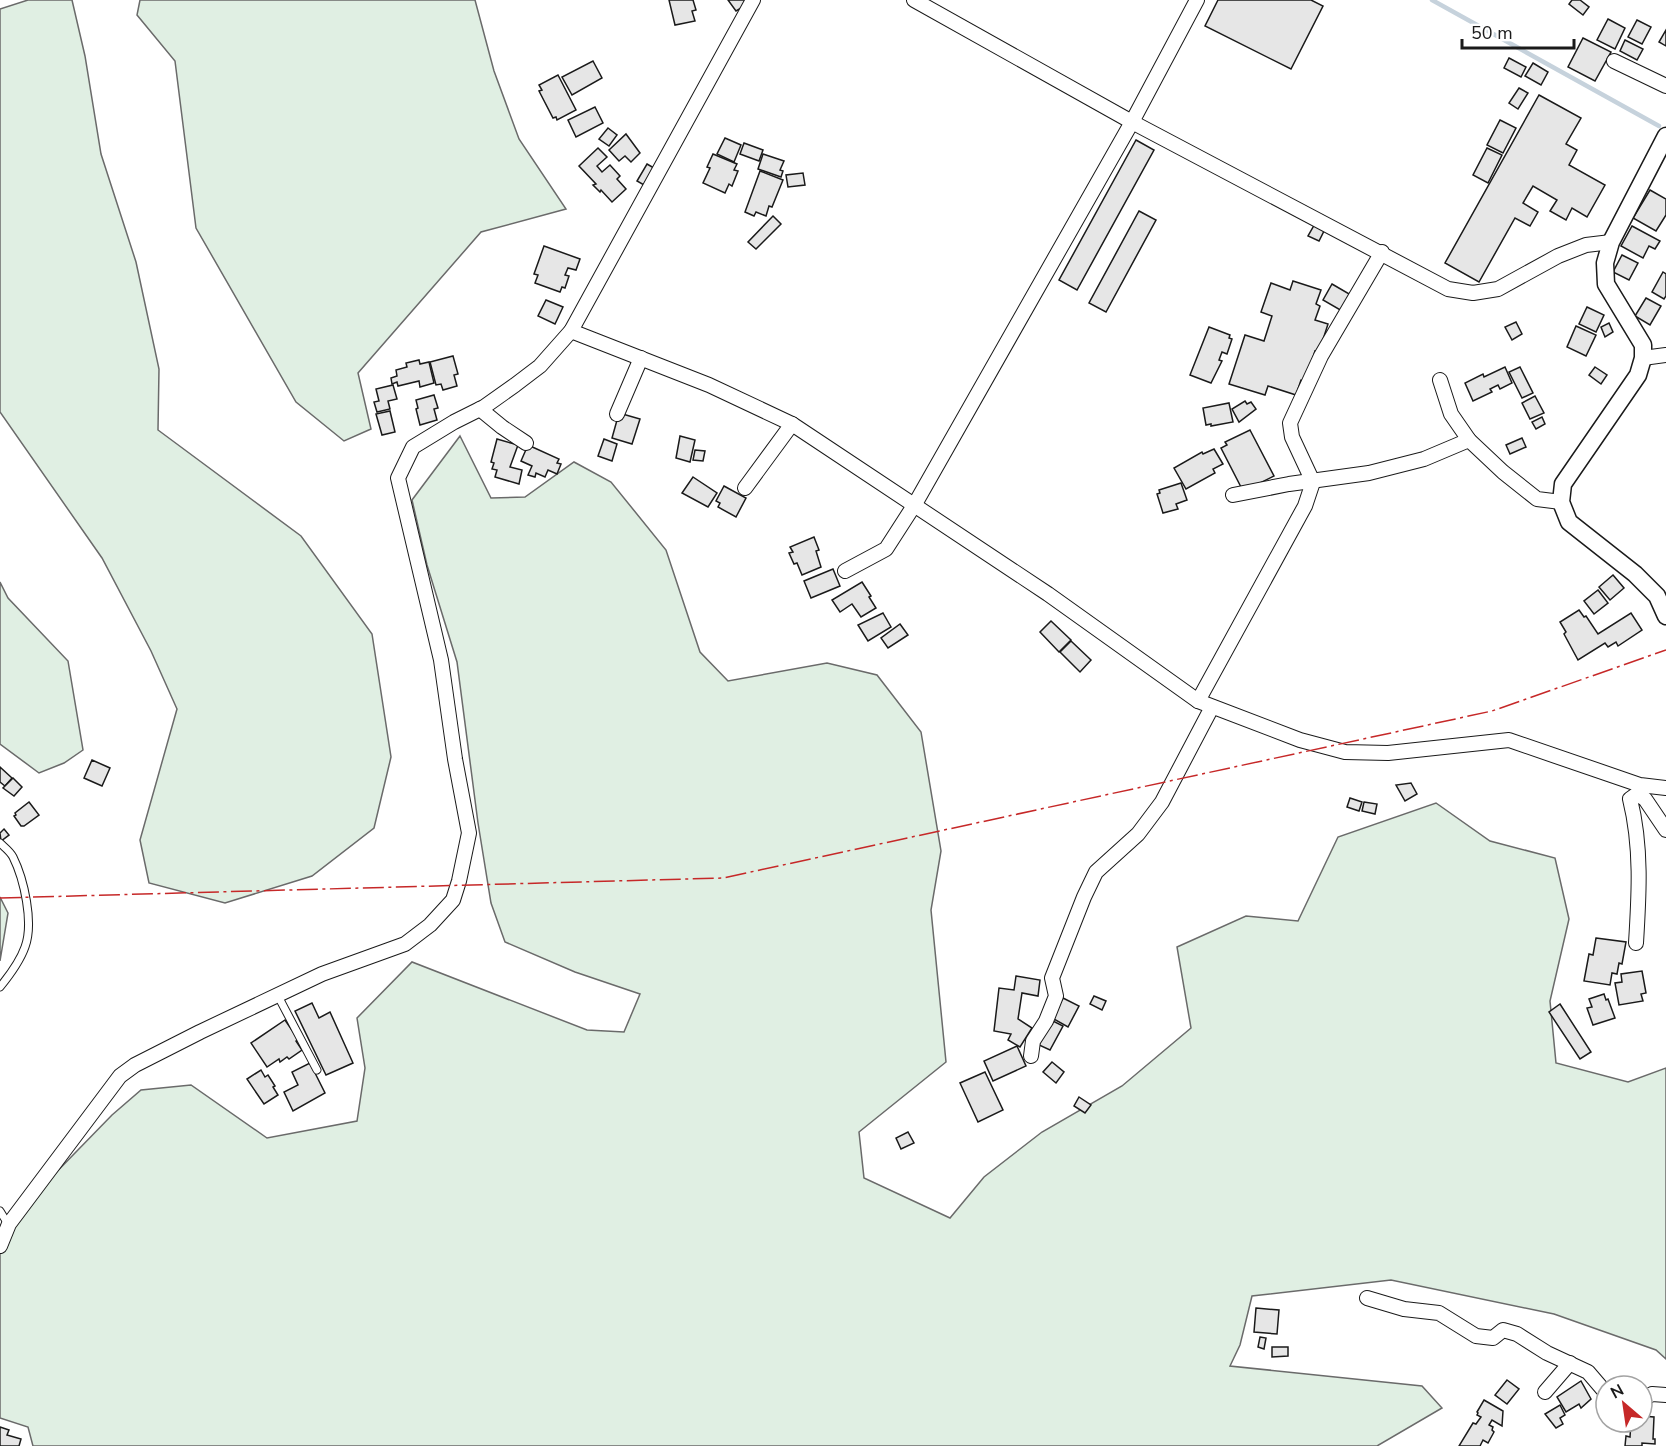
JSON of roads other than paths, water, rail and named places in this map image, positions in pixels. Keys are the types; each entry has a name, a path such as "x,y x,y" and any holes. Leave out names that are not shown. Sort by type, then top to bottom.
{"street":[{"path":"0,1246 9,1224 120,1076 135,1065 200,1032 322,974 405,944 430,925 453,900 469,833 455,759 441,660 398,477 413,447 480,409 540,366 571,331 753,0"},
{"path":"914,0 1132,122 1448,288 1473,293 1498,289 1557,256 1586,245 1611,242"},
{"path":"844,571 886,549 915,504 1132,122 1197,0"},
{"path":"1614,60 1666,86"},
{"path":"1666,136 1611,242 1605,263 1606,284 1643,345 1643,358 1638,375 1563,484 1561,502 1569,522 1635,574 1658,596 1666,616"},
{"path":"1198,701 1305,506 1312,482 1292,437 1290,423 1321,356 1382,252"},
{"path":"571,331 709,385 792,424 1048,594 1198,701 1300,740 1344,752 1388,753 1509,740 1640,785 1666,788"},
{"path":"1643,358 1666,356"},
{"path":"617,414 641,358"},
{"path":"1440,380 1451,414 1469,440 1503,472 1537,498 1561,502"},
{"path":"480,409 526,444"},
{"path":"745,488 792,424"},
{"path":"1233,495 1369,473 1424,459 1469,440"},
{"path":"1031,1056 1033,1041 1046,1021 1056,996 1052,978 1096,872 1138,834 1162,802 1212,706"},
{"path":"1636,943 1639,861 1630,799 1637,794 1645,799 1666,830"},
{"path":"1367,1298 1404,1309 1439,1313 1476,1336 1493,1338 1503,1330 1517,1334 1547,1353 1588,1372 1594,1379"},
{"path":"1545,1392 1570,1363"}],"lane":[{"path":"0,843 12,855 25,890 27,904 26,947 0,987"},
{"path":"278,996 318,1070"},
{"path":"0,1211 9,1224"}],"waterway":[{"path":"1432,0 1659,126"}]}
